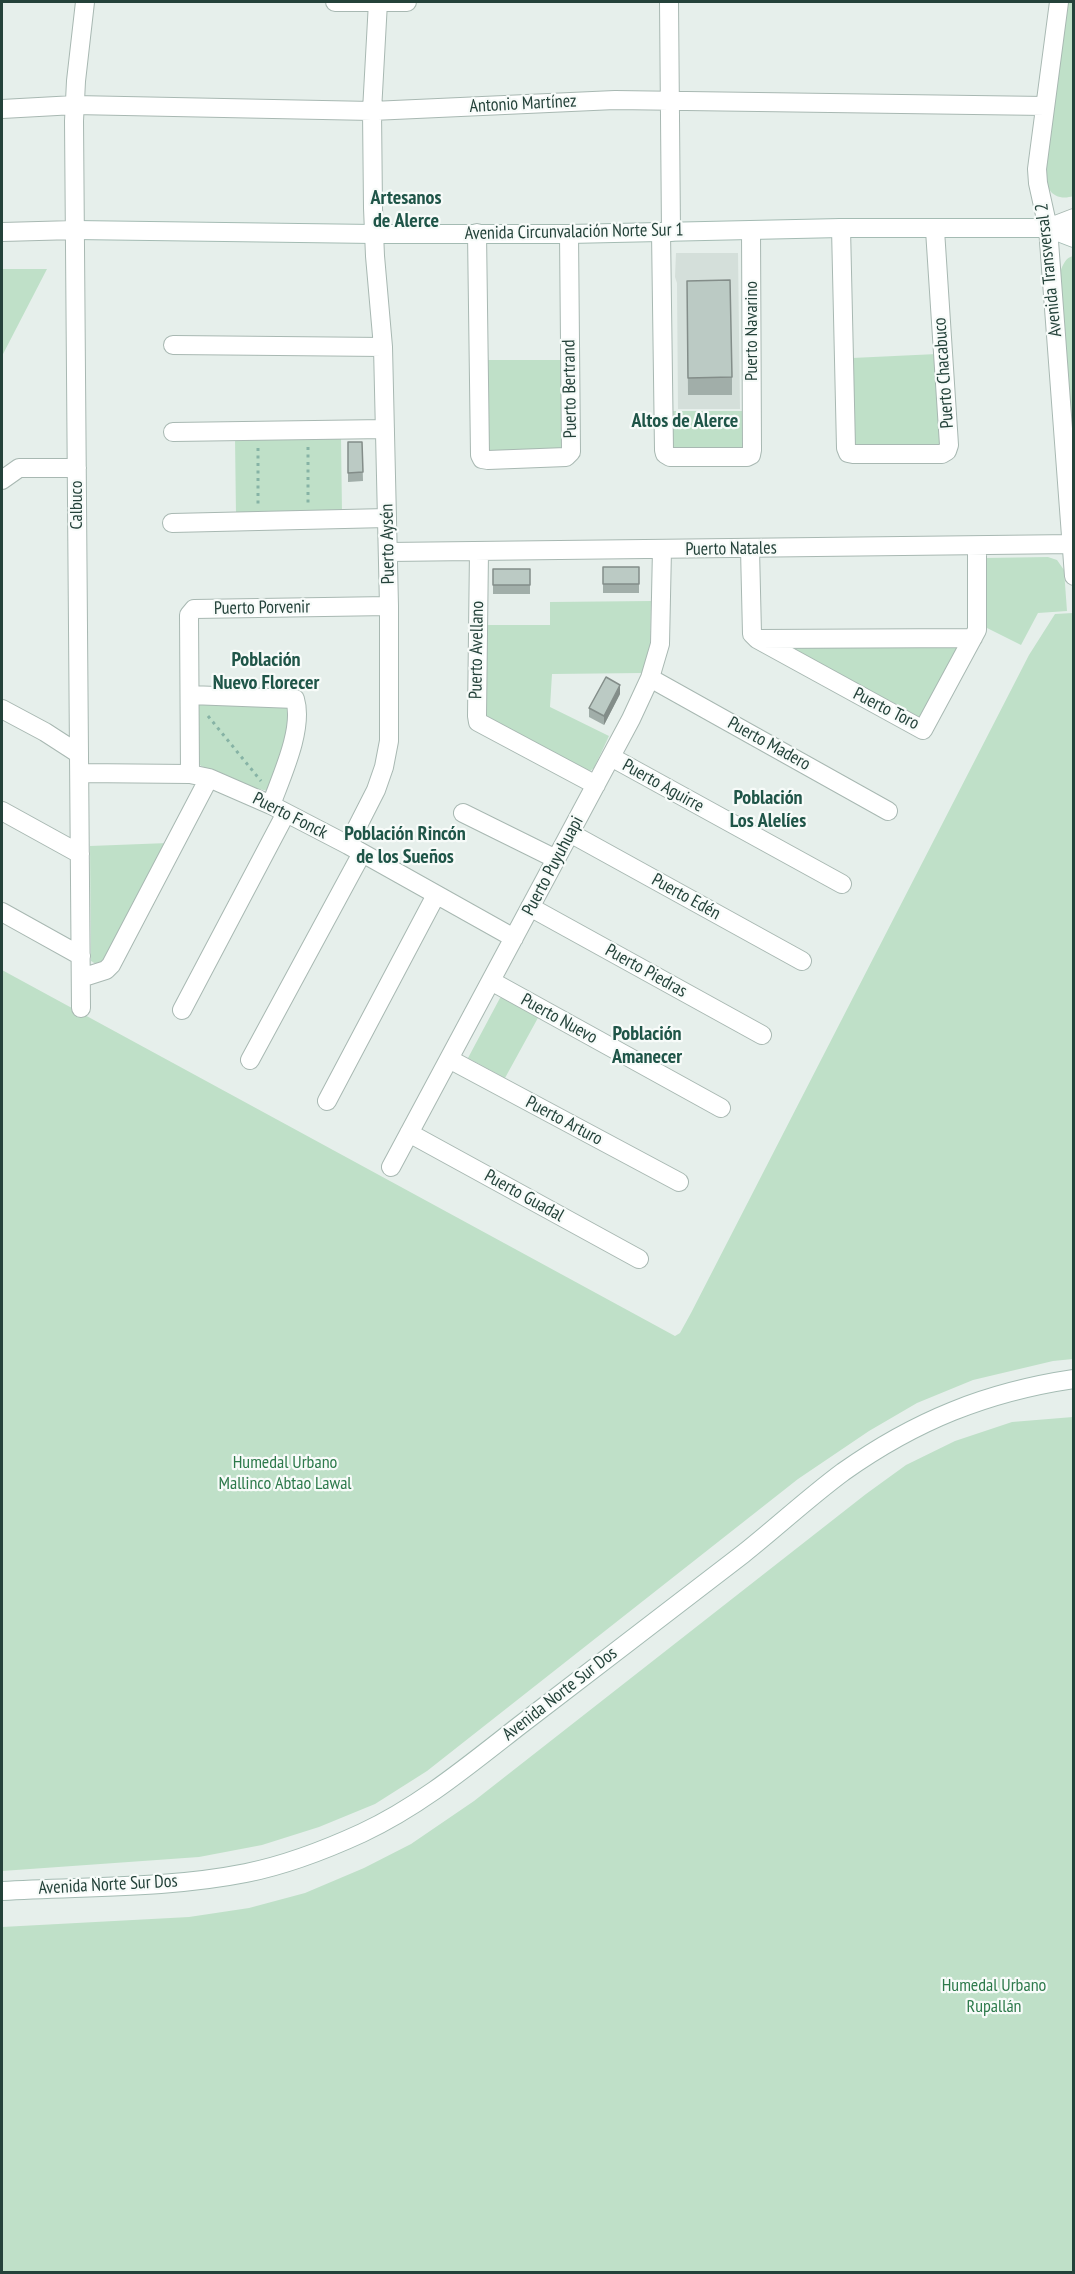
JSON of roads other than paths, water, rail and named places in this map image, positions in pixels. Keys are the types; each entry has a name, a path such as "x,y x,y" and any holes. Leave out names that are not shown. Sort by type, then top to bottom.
{"street":[{"name":"Calbuco","path":"81,1008 75,105 84,2"},
{"path":"335,2 406,2"},
{"name":"Puerto Aysén","path":"250,1060 355,849 387,755 389,729 388,552 383,346 374,234 372,111 378,2"},
{"path":"666,232 669,2"},
{"name":"Avenida Transversal 2","path":"1058,2 1038,177 1048,228 1074,576"},
{"name":"Antonio Martínez","path":"2,109 75,105 372,111 583,101 1045,106"},
{"path":"1048,228 1074,218"},
{"name":"Avenida Circunvalación Norte Sur 1","path":"2,232 75,230 569,234 841,228 935,230 1048,228 1074,238"},
{"name":"Puerto Chacabuco","path":"841,228 846,448 848,453 942,454 947,452 949,446 935,230"},
{"name":"Puerto Navarino","path":"666,232 664,450 670,456 747,457 751,454 751,230"},
{"name":"Puerto Bertrand","path":"477,233 480,455 482,459 566,457 571,452 569,234"},
{"path":"173,345 383,346"},
{"path":"173,432 385,429"},
{"path":"2,480 19,468 77,468"},
{"path":"172,523 387,518"},
{"name":"Puerto Natales","path":"388,552 1072,545"},
{"name":"Puerto Toro","path":"757,639 923,730 977,630 977,546"},
{"name":"Puerto Puyuhuapi","path":"392,1167 611,757 650,678 660,644 662,549"},
{"path":"750,549 752,634 757,639 973,638"},
{"name":"Puerto Avellano","path":"479,551 478,722 596,785"},
{"name":"Puerto Porvenir","path":"190,774 189,615 194,609 389,606"},
{"name":"Puerto Madero","path":"650,678 888,811"},
{"path":"182,1010 277,806 296,722 295,699 190,695"},
{"path":"2,709 45,732 79,754"},
{"name":"Puerto Aguirre","path":"611,757 842,884"},
{"name":"Puerto Fonck","path":"80,773 190,774 209,778 277,806 514,938"},
{"path":"81,978 106,970 111,965 209,778"},
{"path":"2,811 80,854"},
{"path":"463,813 556,859"},
{"name":"Puerto Edén","path":"570,833 802,961"},
{"path":"327,1101 436,895"},
{"name":"Puerto Piedras","path":"530,908 762,1035"},
{"path":"2,912 81,956"},
{"name":"Puerto Nuevo","path":"491,981 721,1108"},
{"name":"Puerto Arturo","path":"449,1059 679,1182"},
{"name":"Puerto Guadal","path":"409,1133 639,1259"},
{"name":"Avenida Norte Sur Dos","path":"2,1891 104,1887 222,1877 276,1866 363,1833 435,1792 742,1554 842,1473 876,1450 933,1418 963,1406 1023,1388 1074,1379"}],"district":[{"name":"Artesanos de Alerce","path":"406,210"},
{"name":"Altos de Alerce","path":"685,421"},
{"name":"Población Nuevo Florecer","path":"266,672"},
{"name":"Población Los Alelíes","path":"768,810"},
{"name":"Población Rincón de los Sueños","path":"405,846"},
{"name":"Población Amanecer","path":"647,1046"}],"park label":[{"name":"Humedal Urbano Mallinco Abtao Lawal","path":"285,1473"},
{"name":"Humedal Urbano Rupallán","path":"994,1996"}]}
